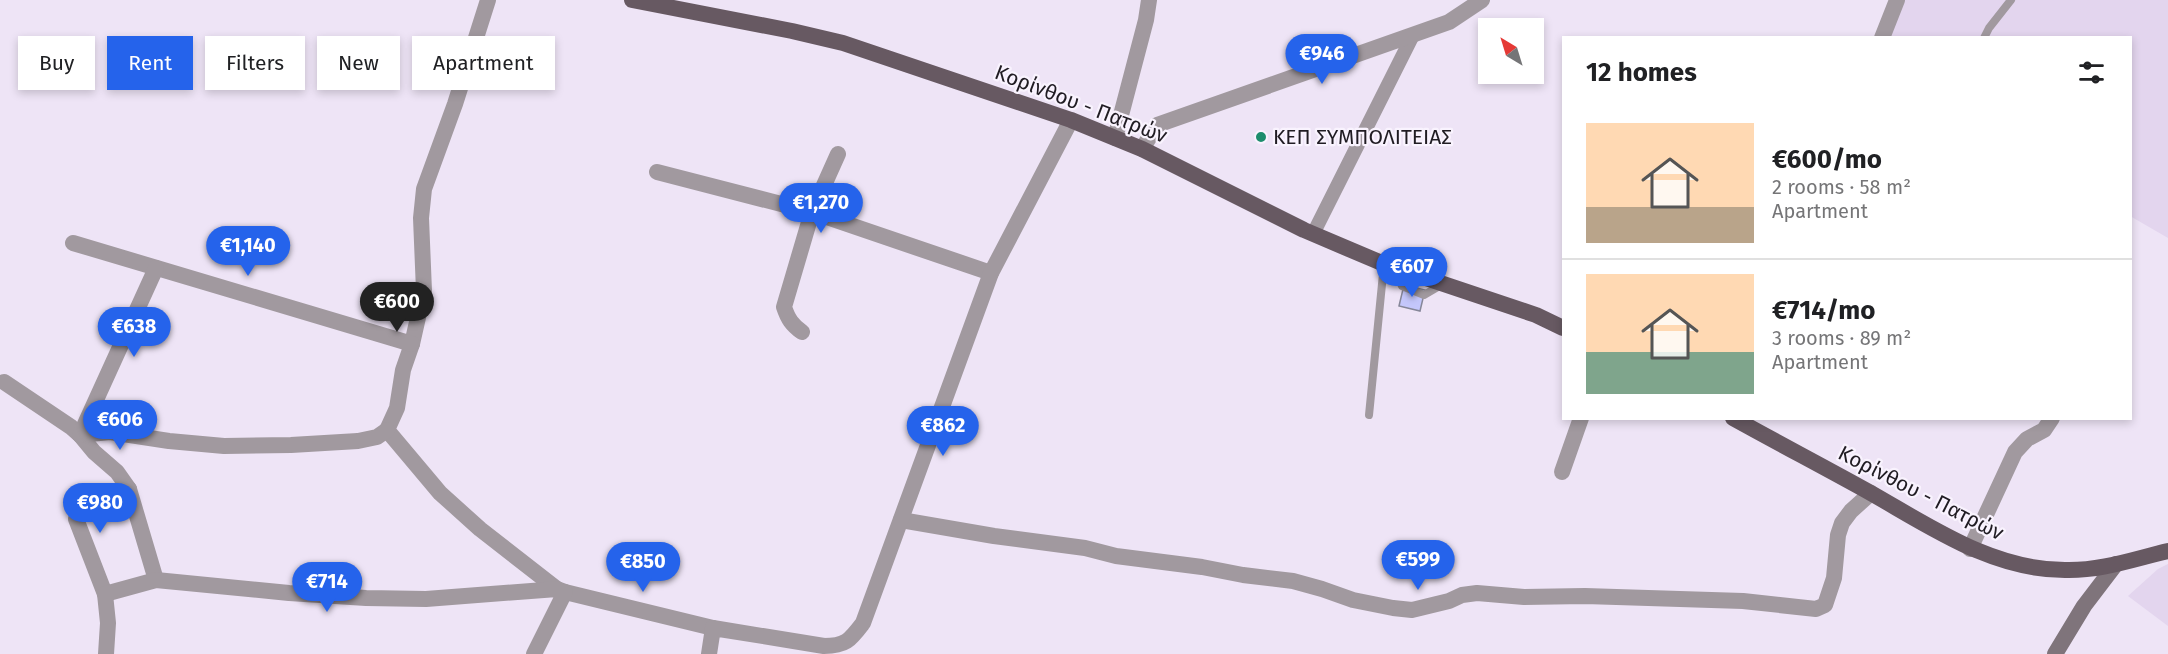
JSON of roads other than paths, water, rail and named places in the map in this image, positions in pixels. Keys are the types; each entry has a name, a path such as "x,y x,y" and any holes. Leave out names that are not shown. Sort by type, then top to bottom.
{"main road":[{"name":"Κορίνθου - Πατρών","path":"632,0 843,43 1071,120 1142,149 1313,234 1389,266 1536,315 1562,328"},
{"name":"Κορίνθου - Πατρών","path":"1737,420 1970,549 2013,563 2039,568 2078,570 2116,564 2168,551"},
{"path":"2055,654 2084,606 2116,564"}],"street":[{"path":"80,435 110,432 224,446 291,445 358,441 377,437 387,430 397,408 403,370 412,344 424,291 421,218 424,189 455,104 488,0"},
{"path":"1115,138 1146,20 1149,0"},
{"path":"1142,149 1157,125 1449,22 1482,0"},
{"path":"1883,36 1897,0"},
{"path":"1313,234 1413,35"},
{"path":"105,594 156,580 366,598 426,599 561,591 713,628 841,650 863,623 991,273 1071,120"},
{"path":"802,332 787,317 784,307 812,212 838,154"},
{"path":"657,172 812,212 991,273"},
{"path":"73,243 412,344"},
{"path":"80,435 156,268"},
{"path":"2,381 80,435 94,452 117,472 129,489 156,580"},
{"path":"1562,472 1580,420"},
{"path":"1970,549 2015,452 2027,439 2044,430 2051,420"},
{"path":"387,430 440,493 480,529 561,591"},
{"path":"106,654 108,623 105,594 76,519 79,510 86,504 129,489"},
{"path":"901,520 994,536 1085,548 1138,560 1293,581 1353,600 1412,610 1449,601 1462,595 1477,593 1524,597 1585,596 1743,601 1816,609 1825,605 1834,578 1838,535 1842,523 1851,511 1871,493"},
{"path":"534,654 561,591"},
{"path":"709,654 713,628"}],"lane":[{"path":"1985,36 2011,0"},
{"path":"1369,415 1389,266"}],"place":[{"name":"ΚΕΠ ΣΥΜΠΟΛΙΤΕΙΑΣ","path":"1261,137"}]}
